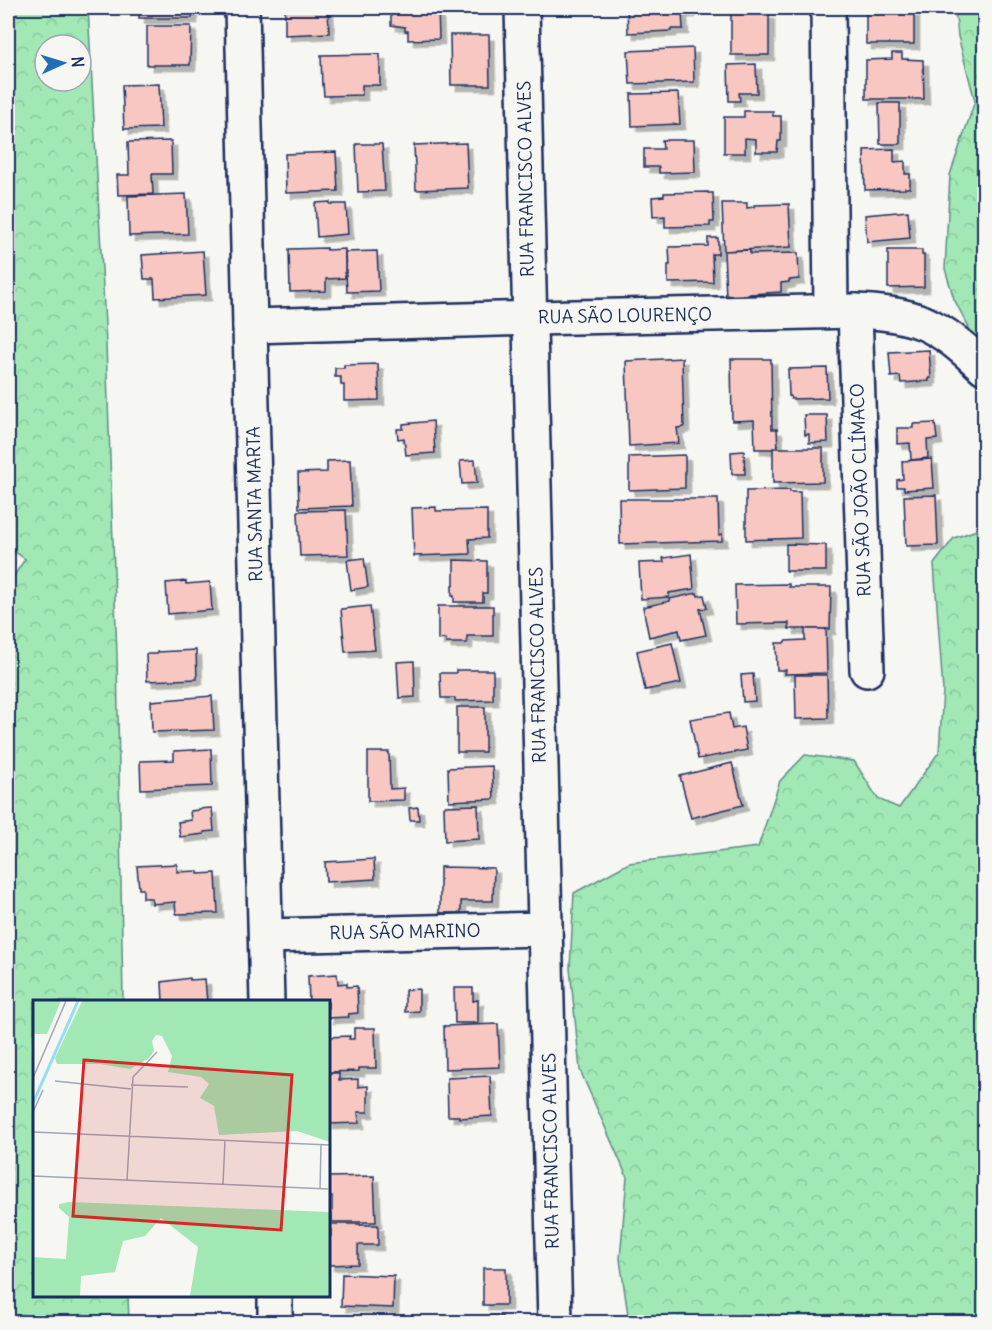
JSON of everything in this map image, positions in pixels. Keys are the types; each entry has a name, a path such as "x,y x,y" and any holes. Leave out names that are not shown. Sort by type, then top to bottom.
{"street":[{"name":"RUA SANTA MARTA","path":"242,8 267,1000"},
{"name":"RUA FRANCISCO ALVES","path":"522,8 555,1323"},
{"name":"RUA SÃO JOÃO CLÍMACO","path":"828,8 843,311 867,670"},
{"name":"RUA SÃO LOURENÇO","path":"250,326 876,312 905,317 925,324 956,343 984,367"},
{"name":"RUA SÃO MARINO","path":"266,936 545,929"},
{"path":"274,1297 275,1323"}],"green space":[{"path":"8,8 88,8 89,33 33,33 33,93 93,93 106,344 117,656 123,1000 33,1000 33,1297 128,1297 129,1322 8,1322 8,585 25,559 8,547"},
{"path":"955,8 984,8 984,357 954,299 945,269 950,175 975,101 958,36"},
{"path":"980,529 984,534 984,1322 629,1322 620,1259 627,1177 580,1070 570,968 574,893 629,863 758,847 780,781 805,755 854,761 878,799 899,808 939,752 943,691 934,564 954,538"}],"building":[{"path":"145,8 192,8 192,18 139,18 139,10 145,10"},
{"path":"285,8 328,8 329,33 285,35"},
{"path":"391,8 438,8 439,39 408,40 408,31 405,31 405,27 391,25"},
{"path":"627,8 690,8 690,12 682,12 683,29 628,33"},
{"path":"866,12 914,12 914,44 866,44"},
{"path":"731,14 769,14 769,55 731,55"},
{"path":"147,26 191,26 190,65 147,65"},
{"path":"450,35 489,35 490,85 451,85"},
{"path":"693,48 694,82 630,84 628,51"},
{"path":"892,53 902,53 902,59 923,60 924,99 866,99 866,60 892,59"},
{"path":"380,54 380,85 362,85 362,95 324,96 321,55"},
{"path":"756,64 757,93 739,93 740,101 729,101 728,65"},
{"path":"159,84 161,128 124,129 122,85"},
{"path":"678,93 680,124 632,126 631,94"},
{"path":"879,103 900,103 900,144 880,144"},
{"path":"744,111 773,111 773,116 781,116 781,141 778,141 777,152 756,152 756,139 745,138 745,153 724,153 724,117 744,117"},
{"path":"662,140 694,140 695,172 659,173 659,167 644,167 644,149 663,149"},
{"path":"171,141 172,174 152,174 153,194 118,195 117,175 129,175 128,142"},
{"path":"466,143 468,188 416,190 414,145"},
{"path":"356,144 382,144 385,191 358,192"},
{"path":"894,149 894,162 905,161 905,174 910,174 910,188 865,190 864,150"},
{"path":"336,152 338,191 286,193 285,154"},
{"path":"664,193 713,193 714,222 710,222 710,226 665,227 665,216 653,217 652,197 664,196"},
{"path":"186,194 188,234 129,236 128,196"},
{"path":"330,202 330,204 346,204 348,234 317,237 315,203"},
{"path":"722,203 747,203 747,208 754,207 754,205 789,204 791,247 724,251"},
{"path":"908,211 910,238 867,242 865,215"},
{"path":"708,238 718,238 718,254 712,254 713,282 668,283 669,247 708,246"},
{"path":"327,248 327,250 345,249 345,278 326,279 326,291 290,292 289,249"},
{"path":"750,250 750,254 798,253 799,279 781,283 781,292 726,298 724,251"},
{"path":"888,250 922,250 924,287 888,288"},
{"path":"203,251 206,295 155,298 154,279 144,279 142,255"},
{"path":"377,251 379,291 347,292 345,252"},
{"path":"929,350 931,378 929,381 901,383 900,376 891,377 889,352"},
{"path":"682,358 684,427 677,428 679,443 629,446 626,361"},
{"path":"731,359 771,359 772,429 777,429 778,449 755,449 754,420 732,421"},
{"path":"378,364 379,400 344,401 344,385 341,385 341,377 335,377 335,368 344,368 344,365"},
{"path":"827,368 828,398 791,399 788,369"},
{"path":"804,415 827,415 828,442 809,443 809,434 805,435"},
{"path":"433,421 435,453 406,455 404,438 398,439 397,429 403,429 403,424"},
{"path":"935,423 937,439 927,440 928,458 911,460 910,443 897,444 897,428 913,428 913,424"},
{"path":"773,448 823,448 823,482 773,483"},
{"path":"744,451 745,474 732,474 731,452"},
{"path":"685,455 685,488 629,490 629,457"},
{"path":"932,459 934,488 904,490 904,487 897,487 897,480 903,479 902,461"},
{"path":"350,460 352,506 299,508 298,473 327,472 327,461"},
{"path":"475,460 477,483 462,484 460,461"},
{"path":"790,490 790,492 800,492 801,538 746,540 746,491"},
{"path":"936,495 938,545 906,546 904,496"},
{"path":"619,499 718,499 719,535 722,534 722,541 620,544"},
{"path":"436,507 436,511 487,510 487,538 469,539 470,554 414,556 412,508"},
{"path":"346,510 348,555 300,556 298,511"},
{"path":"786,544 826,545 826,571 786,571"},
{"path":"691,554 694,589 669,593 669,597 641,599 639,563 664,562 663,558"},
{"path":"364,558 368,587 351,590 347,560"},
{"path":"454,560 487,561 487,593 483,593 483,602 454,602 452,585 454,585"},
{"path":"186,581 186,584 210,582 212,610 168,614 166,583"},
{"path":"789,584 789,587 831,587 830,629 789,629 789,623 736,624 735,585"},
{"path":"697,593 698,596 704,595 707,608 700,609 706,635 681,640 679,630 649,637 643,607"},
{"path":"370,606 375,650 345,652 341,609"},
{"path":"438,606 493,606 493,636 467,636 467,643 446,643 445,639 438,640"},
{"path":"805,629 826,629 827,673 785,674 786,670 777,670 776,643 805,640"},
{"path":"672,643 681,683 645,690 637,651"},
{"path":"196,650 197,679 147,681 146,654"},
{"path":"414,661 415,697 399,698 397,662"},
{"path":"456,670 493,670 493,700 455,701 455,698 441,698 440,673 456,673"},
{"path":"753,674 755,701 743,702 741,675"},
{"path":"795,675 827,675 828,718 796,719"},
{"path":"212,696 214,730 152,732 151,701"},
{"path":"457,707 485,707 485,752 457,752"},
{"path":"729,713 732,729 743,727 747,750 698,759 690,719"},
{"path":"211,749 212,786 141,789 140,761 174,760 174,751"},
{"path":"368,752 389,752 390,789 404,788 404,800 368,801"},
{"path":"732,763 743,805 691,818 680,776"},
{"path":"492,766 494,799 449,801 448,768"},
{"path":"478,805 479,839 445,841 444,806"},
{"path":"418,807 419,820 410,820 409,808"},
{"path":"212,808 214,831 180,837 178,822 191,820 190,811"},
{"path":"374,859 375,879 326,882 325,862"},
{"path":"177,864 177,872 216,873 218,913 176,914 175,902 152,904 152,898 143,898 143,889 139,889 137,866"},
{"path":"440,867 494,868 493,901 461,901 461,913 440,913"},
{"path":"337,974 338,984 347,983 347,987 357,986 358,1013 348,1014 349,1017 330,1018 330,1000 309,1000 308,976"},
{"path":"190,978 190,980 205,979 207,1000 163,1000 162,982"},
{"path":"454,988 473,988 473,1001 478,1000 478,1023 455,1023"},
{"path":"419,989 419,1011 405,1012 405,990"},
{"path":"498,1024 500,1067 445,1069 444,1026"},
{"path":"354,1028 375,1028 376,1068 330,1072 330,1037 350,1036 349,1039 354,1039"},
{"path":"330,1073 339,1073 339,1080 358,1079 358,1087 368,1086 368,1112 358,1112 359,1123 330,1124"},
{"path":"490,1076 492,1116 459,1118 459,1116 448,1116 447,1078"},
{"path":"374,1176 376,1222 332,1222 330,1177"},
{"path":"331,1224 378,1225 378,1245 358,1245 358,1264 330,1265"},
{"path":"483,1268 506,1268 506,1305 483,1305"},
{"path":"342,1274 394,1276 393,1308 341,1306"},
{"path":"502,1316 502,1322 470,1322 470,1317"}]}
